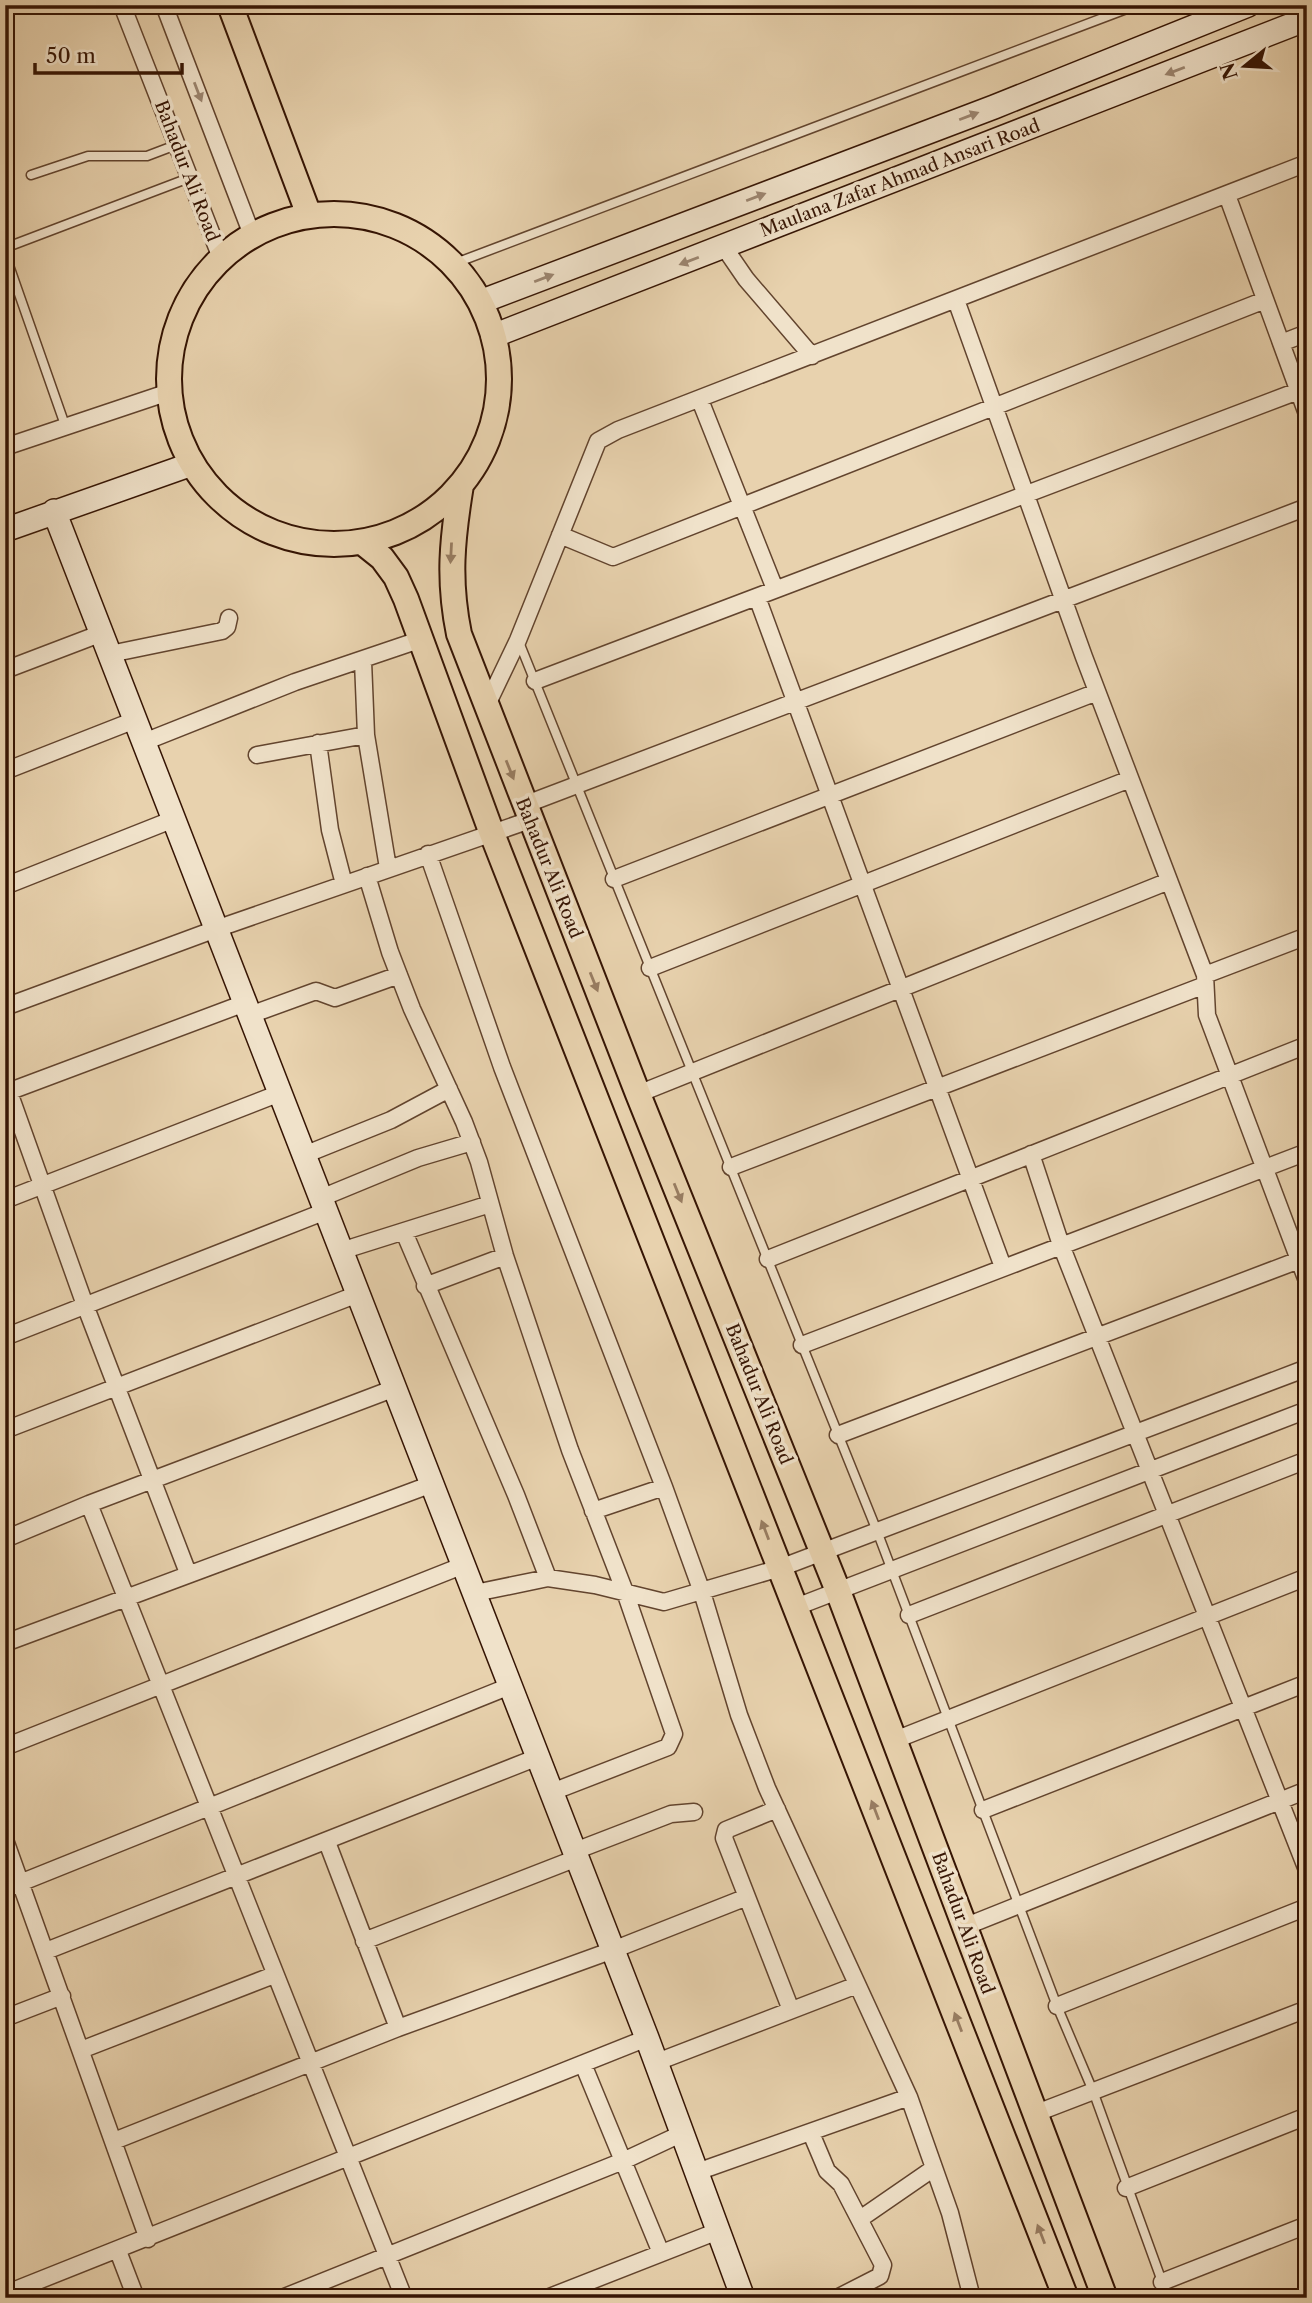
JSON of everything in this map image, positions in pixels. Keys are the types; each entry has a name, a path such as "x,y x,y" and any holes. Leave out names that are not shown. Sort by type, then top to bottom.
{"main road":[{"path":"230,5 309,215"},
{"path":"354,214 376,219 418,236 453,264 480,302 498,358 497,403 484,447 461,485 444,502 416,522 384,537 362,542 318,544 276,534 237,513 212,490 192,464 173,417 169,392 169,367 180,319 197,286 221,258 252,235 271,226 309,215 354,214"},
{"name":"Bahadur Ali Road","path":"461,485 451,546 452,600 459,634 485,707 638,1094 823,1552 1105,2298"},
{"path":"362,542 382,558 396,577 422,639 491,831 1066,2298"}],"street":[{"name":"Bahadur Ali Road","path":"122,5 221,258"},
{"path":"164,5 252,235"},
{"name":"Maulana Zafar Ahmad Ansari Road","path":"480,302 994,107 1248,5"},
{"name":"Maulana Zafar Ahmad Ansari Road","path":"493,336 1307,19"},
{"path":"485,707 518,639 598,440 1307,163"},
{"path":"1227,195 1307,414"},
{"path":"724,247 746,279 812,356"},
{"path":"956,300 1097,692 1205,980 1207,1015 1265,1168 1303,1258 1307,1281"},
{"path":"560,535 613,557 1265,300"},
{"path":"1281,343 1307,333"},
{"path":"535,681 1298,391"},
{"path":"5,447 169,392"},
{"path":"700,400 775,589"},
{"path":"5,530 54,510 192,464"},
{"path":"5,1007 491,831 576,784 1307,507"},
{"path":"54,510 648,2038 743,2298"},
{"path":"757,597 1003,1267"},
{"path":"5,670 106,644 222,631 227,627 229,618"},
{"path":"144,742 295,682 422,639"},
{"path":"363,661 366,735 388,868"},
{"path":"614,879 1097,692"},
{"path":"5,771 135,720"},
{"path":"257,755 366,735"},
{"path":"318,743 330,830 344,884"},
{"path":"650,968 1130,779"},
{"path":"5,886 174,819"},
{"path":"428,854 521,1117 702,1592 739,1715 777,1809 909,2097 950,2213 972,2298"},
{"path":"367,876 399,975 472,1142 505,1256 674,1734 668,1747 552,1792"},
{"path":"638,1094 1169,881"},
{"path":"731,1167 937,1088 1307,936"},
{"path":"188,1573 85,1305 7,1088 248,1009 316,991 335,999 399,975"},
{"path":"768,1259 1307,1045"},
{"path":"304,1155 391,1120 449,1089"},
{"path":"5,1200 280,1093"},
{"path":"5,1337 324,1204 418,1158 472,1142"},
{"path":"802,1345 1307,1152"},
{"path":"1031,1154 1061,1245 1307,1870"},
{"path":"341,1251 490,1204"},
{"path":"404,1232 516,1494 548,1578"},
{"path":"425,1286 505,1256"},
{"path":"838,1435 1303,1258"},
{"path":"5,1430 358,1294"},
{"path":"475,1593 548,1578 664,1602 702,1592 780,1568 1307,1368"},
{"path":"5,1539 89,1504 395,1388"},
{"path":"796,1607 1307,1410"},
{"path":"909,1615 1307,1460"},
{"path":"5,1643 125,1596 432,1484"},
{"path":"593,1511 664,1487"},
{"path":"89,1504 207,1808 404,2298"},
{"path":"5,1748 464,1565"},
{"path":"895,1740 1307,1577"},
{"path":"983,1810 1307,1683"},
{"path":"5,1889 510,1686"},
{"path":"46,1951 538,1757"},
{"path":"964,1927 1307,1790"},
{"path":"777,1809 726,1830 724,1835 791,2010"},
{"path":"364,1941 671,1814 694,1812"},
{"path":"5,1840 148,2239"},
{"path":"327,1842 398,2028"},
{"path":"114,2141 398,2028 613,1950 747,1897"},
{"path":"1057,2006 1307,1907"},
{"path":"82,2050 274,1975"},
{"path":"657,2062 857,1985"},
{"path":"5,2018 62,1996"},
{"path":"1034,2114 1306,2012"},
{"path":"5,2294 648,2038"},
{"path":"583,2064 661,2253"},
{"path":"697,2172 909,2097"},
{"path":"1126,2188 1307,2116"},
{"path":"282,2298 623,2161 683,2133"},
{"path":"811,2133 827,2171 841,2185 860,2219 883,2271 880,2276 836,2298"},
{"path":"860,2219 934,2168"},
{"path":"1162,2282 1307,2225"},
{"path":"547,2298 718,2231"},
{"path":"118,2251 136,2298"}],"lane":[{"path":"453,264 1137,5"},
{"path":"31,175 88,156 147,156 176,145"},
{"path":"65,425 5,254 10,246 189,178"},
{"path":"518,639 877,1531 1057,2006 1093,2091 1168,2298"}]}
